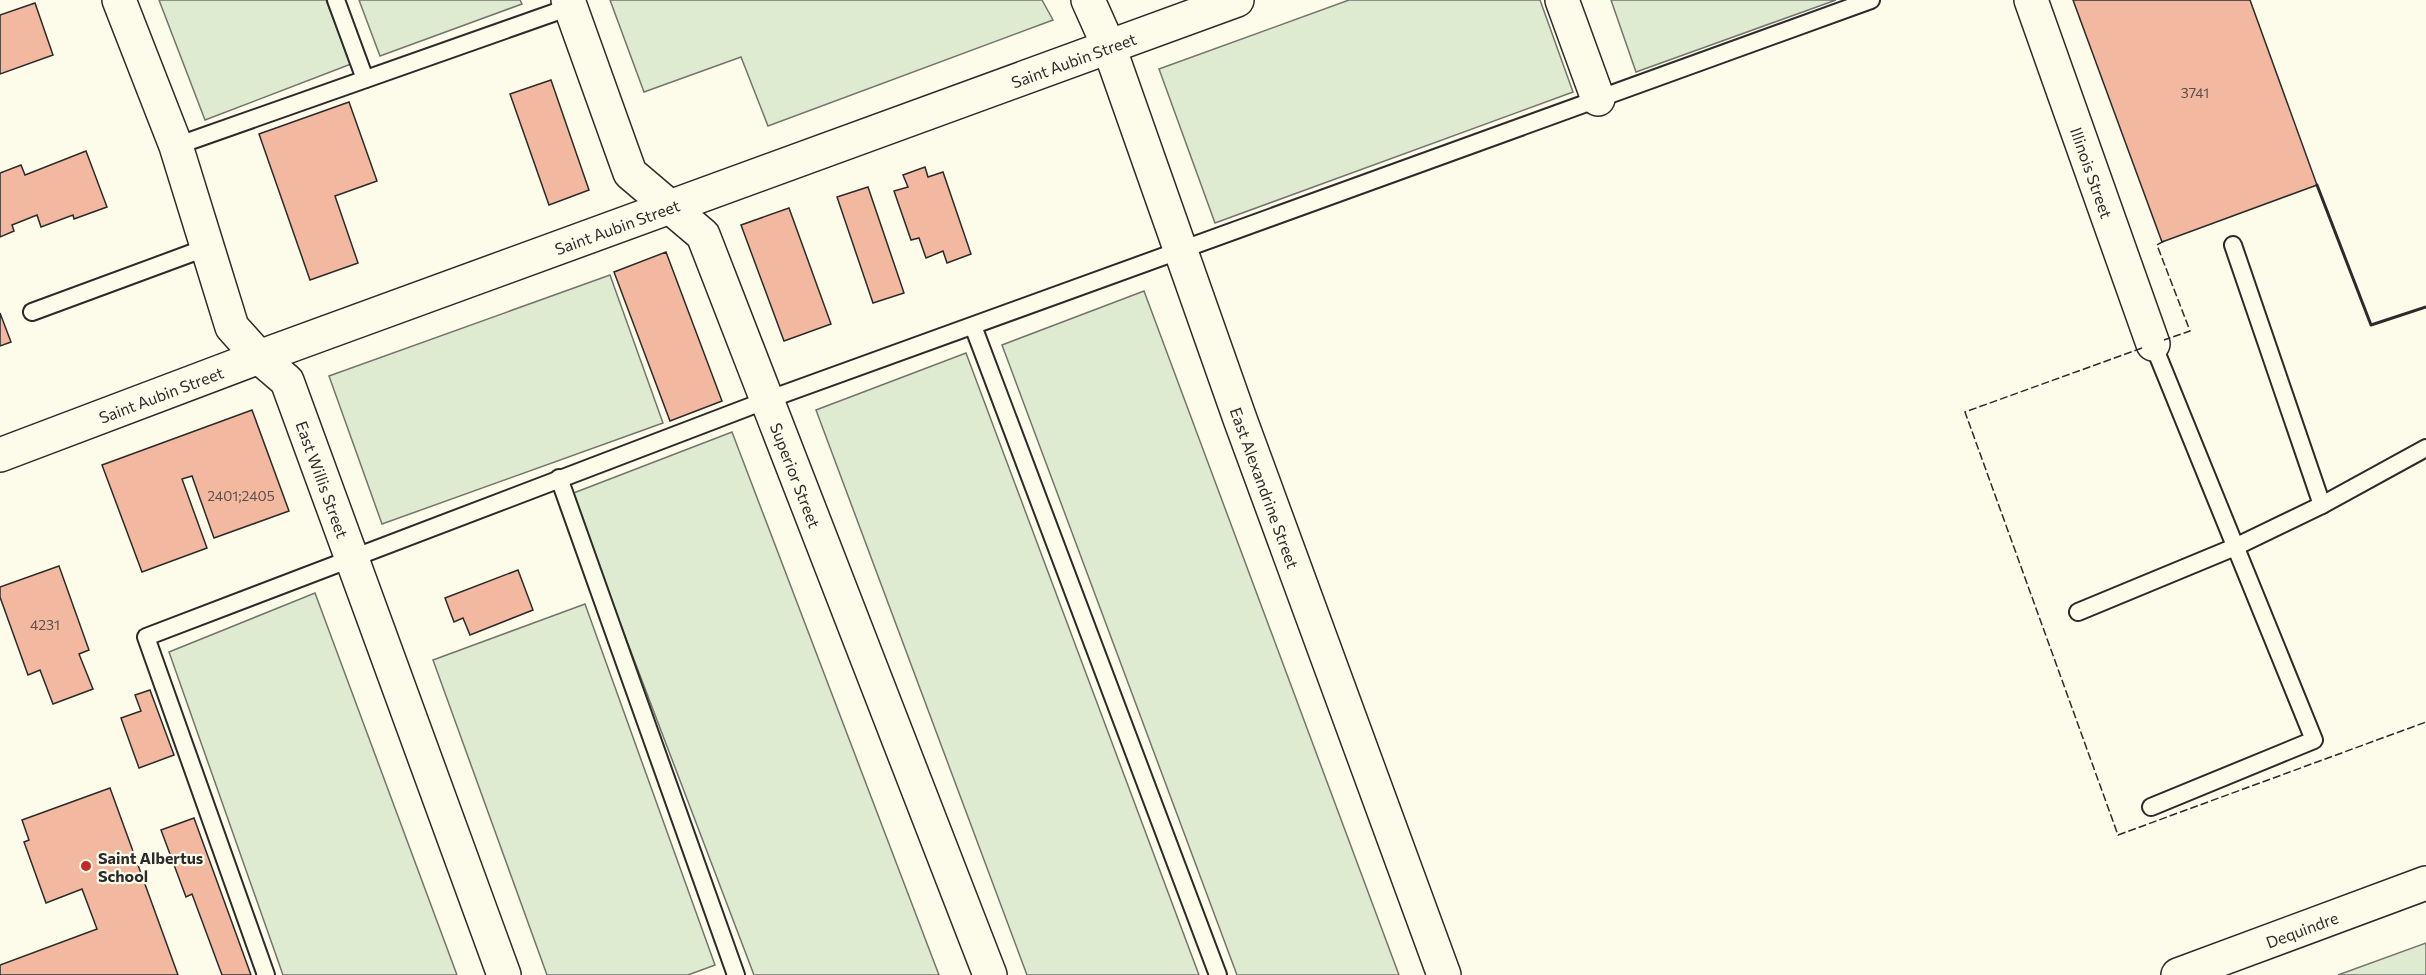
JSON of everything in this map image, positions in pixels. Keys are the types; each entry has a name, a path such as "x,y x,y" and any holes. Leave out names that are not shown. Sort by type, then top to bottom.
{"street":[{"name":"East Willis Street","path":"119,0 176,146 232,327 258,357 287,381 504,975"},
{"name":"East Alexandrine Street","path":"1088,0 1108,47 1444,975"},
{"name":"Saint Aubin Street","path":"0,455 258,357 1237,0"},
{"path":"1562,0 1598,99"},
{"name":"Illinois Street","path":"2031,0 2153,344"},
{"name":"Superior Street","path":"569,4 630,173 703,235 990,975"},
{"name":"Dequindre","path":"2178,975 2426,883"}],"lane":[{"path":"336,0 365,79"},
{"path":"266,975 146,637 351,556 767,400 1871,0"},
{"path":"176,146 569,4"},
{"path":"2234,245 2322,505"},
{"path":"32,312 208,247"},
{"path":"973,326 1218,975"},
{"path":"2151,807 2314,741 2153,344"},
{"path":"2078,612 2235,547 2322,505 2426,448"},
{"path":"559,478 736,975"}],"green space":[{"path":"159,0 326,0 351,64 205,120"},
{"path":"359,0 520,0 522,4 380,56"},
{"path":"610,0 1042,0 1053,20 768,126 741,57 644,92"},
{"path":"1349,0 1540,0 1573,92 1215,223 1159,69"},
{"path":"1611,0 1836,0 1636,72"},
{"path":"610,275 663,423 382,524 329,376"},
{"path":"1144,291 1399,975 1237,975 1002,345"},
{"path":"966,353 1199,975 1027,975 816,410"},
{"path":"732,432 939,975 754,975 571,494"},
{"path":"315,593 457,975 283,975 169,652"},
{"path":"585,604 715,965 688,975 547,975 433,660"},
{"path":"2426,943 2426,975 2338,975"}],"building":[{"path":"2073,0 2250,0 2317,185 2162,242"},
{"path":"35,3 53,55 0,74 0,15"},
{"path":"551,80 589,190 549,205 510,94"},
{"path":"349,102 377,181 335,196 358,263 310,280 259,134"},
{"path":"86,151 107,207 74,219 73,215 41,227 37,215 12,225 14,231 0,237 0,173 21,165 25,175"},
{"path":"925,167 928,177 943,172 971,254 947,263 943,251 926,258 919,238 911,240 894,191 908,187 903,175"},
{"path":"868,187 904,293 873,303 837,197"},
{"path":"789,208 831,324 784,341 741,225"},
{"path":"666,252 722,401 670,421 614,272"},
{"path":"0,313 11,342 0,346"},
{"path":"252,410 289,511 214,538 192,476 182,479 207,548 142,572 102,465"},
{"path":"59,566 89,650 79,654 93,689 53,704 40,670 28,675 0,597 0,587"},
{"path":"518,570 533,610 470,635 463,618 454,622 445,598"},
{"path":"150,690 174,755 139,768 121,718 141,711 135,695"},
{"name":"Saint Albertus School","path":"110,788 178,975 0,975 0,965 97,929 82,889 46,903 24,842 29,840 22,820"},
{"path":"194,818 251,975 222,975 192,894 186,897 161,830"}],"fence":[{"path":"2164,241 2157,245 2190,331 2164,340"},
{"path":"2142,348 1965,412 2118,835 2426,722"}],"wall":[{"path":"2317,185 2371,325 2426,307"}],"place":[{"name":"Saint Albertus School","path":"86,866"}]}
